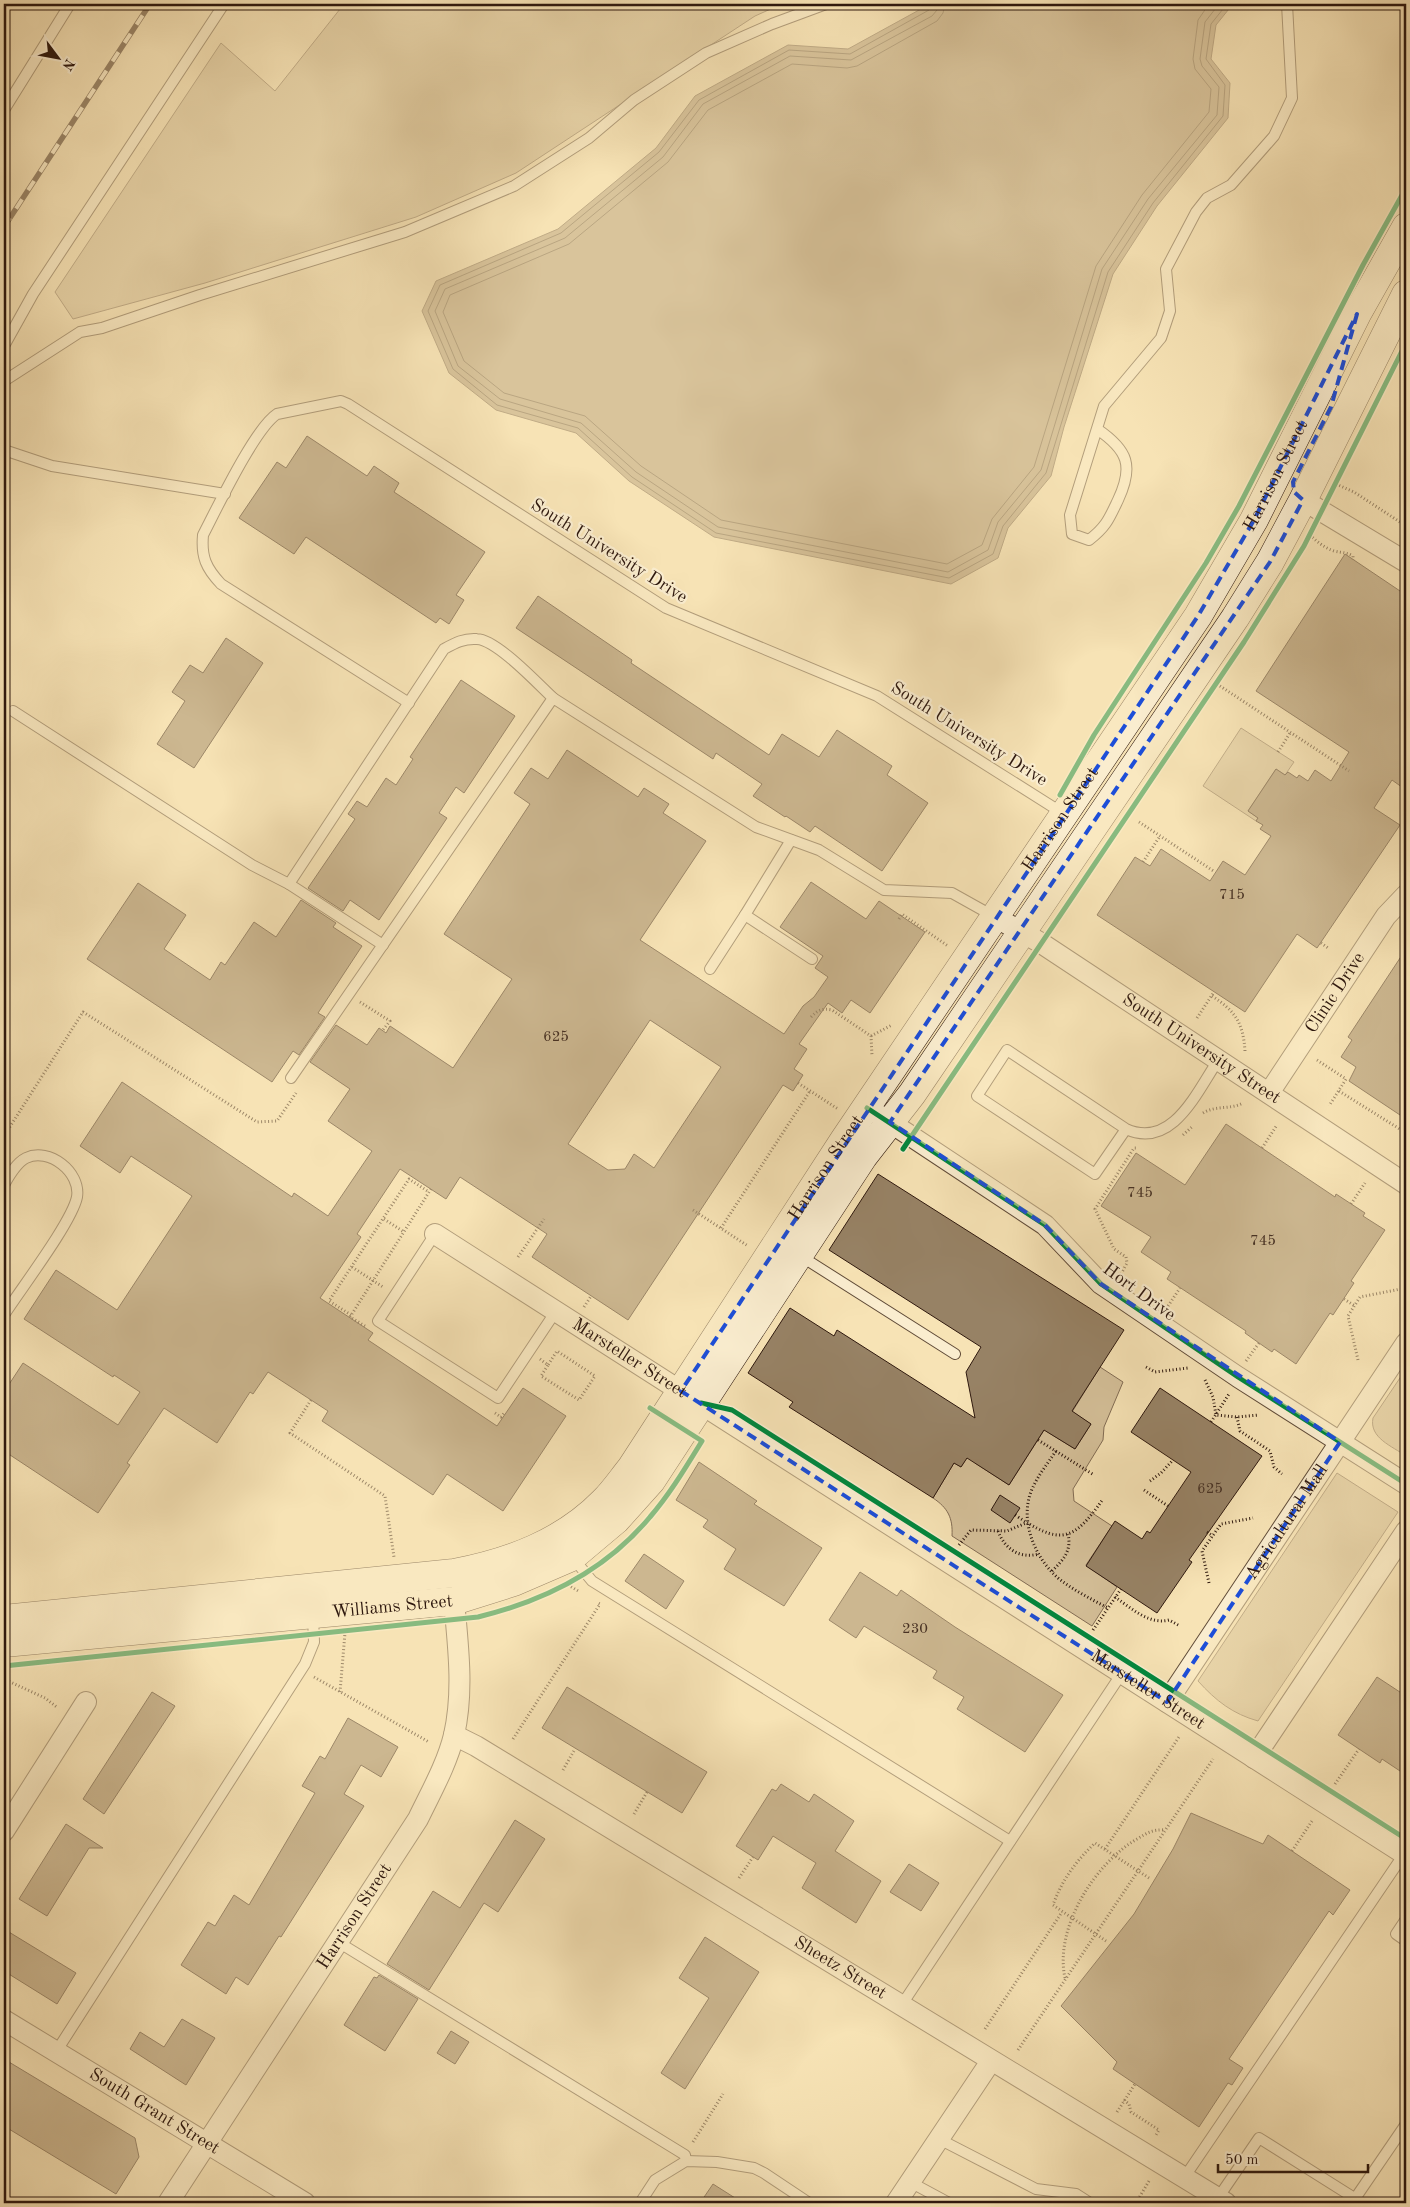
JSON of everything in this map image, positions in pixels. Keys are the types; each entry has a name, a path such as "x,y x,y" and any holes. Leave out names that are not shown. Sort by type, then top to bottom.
{"main road":[{"name":"Harrison Street","path":"691,1397 856,1110 996,918 1198,616 1229,564 1289,453 1357,314 1406,227"},
{"name":"Harrison Street","path":"691,1397 798,1255 863,1157 912,1094 1235,618 1270,562 1313,505 1406,294"},
{"path":"1313,505 1294,492 1293,482 1331,407 1357,314"},
{"name":"Williams Street","path":"4,1643 313,1624 454,1601 514,1582 579,1566 650,1481 691,1397"},
{"name":"Williams Street","path":"4,1619 454,1573 496,1565 542,1545 566,1531 604,1501 691,1397"}],"street":[{"path":"1313,505 1406,562"},
{"name":"Clinic Drive","path":"1270,1094 1386,916 1406,895"},
{"name":"South University Street","path":"996,918 1021,931 1219,1059 1406,1184"},
{"name":"Hort Drive","path":"856,1110 890,1122 1045,1225 1101,1284 1223,1366 1406,1484"},
{"name":"Marsteller Street","path":"435,1234 1405,1855"},
{"name":"Agricultural Mall","path":"1167,1702 1406,1343"},
{"path":"1254,1758 1406,1531"},
{"name":"Harrison Street","path":"168,2203 418,1819 440,1776 454,1735 460,1661 454,1601"},
{"path":"4,1831 86,1702"},
{"name":"Sheetz Street","path":"454,1735 476,1746 1222,2201"},
{"name":"South Grant Street","path":"4,2020 305,2203"},
{"path":"896,2203 991,2061"}],"lane":[{"path":"4,110 70,4"},
{"path":"4,346 33,294 224,4"},
{"path":"4,381 80,332 102,328 200,295 405,232 514,186 589,138 634,100 706,54 772,24 826,4"},
{"path":"1097,429 1114,440 1121,451 1128,467 1127,482 1106,527 1089,540 1072,534 1070,514 1104,406 1161,338 1170,311 1166,269 1196,212 1207,198 1231,185 1274,136 1292,98 1286,4"},
{"name":"South University Drive","path":"408,703 221,584 204,563 203,535 225,494 270,419 286,411 341,400 666,608 877,696 1065,814"},
{"path":"4,450 52,466 225,494"},
{"path":"289,884 444,649 462,640 479,639 501,651 553,698 756,827 819,850 884,890 952,893 996,918"},
{"path":"291,1078 553,698"},
{"path":"13,711 252,865 289,884 384,945"},
{"path":"710,969 791,840"},
{"path":"744,915 812,959"},
{"path":"1126,1128 1096,1174 977,1096 1007,1050 1139,1135 1158,1131 1172,1125 1219,1059"},
{"path":"4,1185 24,1159 36,1155 50,1158 68,1168 75,1178 77,1197 68,1218 4,1315"},
{"path":"435,1234 378,1321 498,1398 556,1311"},
{"path":"798,1255 955,1354"},
{"path":"579,1566 592,1581 1010,1841"},
{"path":"56,2052 301,1670 312,1651 313,1624"},
{"path":"901,2006 1122,1673"},
{"path":"1184,2178 1405,1855"},
{"path":"1406,1919 1396,1934 1406,1941"},
{"path":"338,1942 685,2158 754,2168 764,2172 809,2203"},
{"path":"1222,2201 1259,2138 1354,2201 1406,2124"},
{"path":"939,2138 1036,2189 1076,2194 1090,2203"},
{"path":"640,2203 655,2180 685,2158"},
{"path":"910,2182 949,2203"}],"path":[{"path":"1307,541 1310,535 1313,505 1337,482 1406,526"},
{"path":"1310,535 1318,542 1334,550 1345,551 1353,556 1353,560"},
{"path":"1211,692 1221,677"},
{"path":"1216,684 1349,771"},
{"path":"1278,752 1290,733"},
{"path":"1139,822 1216,872"},
{"path":"1143,862 1160,836"},
{"path":"899,919 902,914 955,950"},
{"path":"1321,943 1328,948"},
{"path":"1197,1018 1213,994 1229,1008 1238,1021 1244,1036 1244,1051"},
{"path":"349,995 390,1021 383,1030"},
{"path":"811,1017 816,1011 824,1008 832,1010 871,1036 872,1065"},
{"path":"4,1136 83,1012 257,1122 277,1121 298,1089"},
{"path":"1317,1060 1346,1079 1329,1106"},
{"path":"798,1083 810,1091 856,1110"},
{"path":"721,1228 810,1091"},
{"path":"1339,1091 1406,1133"},
{"path":"1201,1114 1210,1109 1236,1107 1242,1103"},
{"path":"1182,1136 1189,1131 1197,1120"},
{"path":"1262,1148 1277,1125"},
{"path":"1126,1280 1119,1276 1127,1263 1126,1257 1114,1248 1094,1209 1134,1148 1144,1148"},
{"path":"351,1315 430,1190 409,1179 330,1301 366,1327"},
{"path":"1351,1204 1365,1183"},
{"path":"694,1210 755,1250"},
{"path":"383,1218 404,1232"},
{"path":"518,1257 544,1219"},
{"path":"352,1267 395,1295"},
{"path":"1160,1303 1167,1307 1180,1288"},
{"path":"1358,1360 1348,1316 1360,1297 1406,1288"},
{"path":"584,1307 591,1296"},
{"path":"1344,1299 1354,1306"},
{"path":"1250,1356 1259,1343"},
{"path":"534,1367 545,1352"},
{"path":"557,1352 595,1376 579,1400 541,1376 548,1365 557,1352"},
{"path":"540,1359 548,1365"},
{"path":"1146,1367 1155,1372 1181,1367 1192,1368"},
{"path":"1202,1376 1213,1397 1216,1415"},
{"path":"1211,1422 1230,1394"},
{"path":"311,1400 290,1433 385,1496 394,1558"},
{"path":"493,1412 501,1417 507,1409"},
{"path":"1216,1415 1237,1417 1260,1414"},
{"path":"1237,1417 1240,1431 1270,1451 1274,1467 1282,1474"},
{"path":"1038,1440 1094,1475"},
{"path":"1056,1451 1033,1488 1027,1523 1039,1554 1052,1571 1065,1583 1108,1608"},
{"path":"1150,1481 1161,1473 1173,1460"},
{"path":"1144,1490 1168,1506"},
{"path":"1015,1515 1047,1534 1068,1534 1087,1522 1102,1499"},
{"path":"1209,1583 1202,1551 1221,1524 1253,1518"},
{"path":"959,1545 971,1530 998,1531 1016,1529 1027,1523"},
{"path":"998,1531 1006,1546 1017,1554 1031,1556 1039,1554"},
{"path":"1207,1532 1213,1536"},
{"path":"1052,1571 1066,1556 1070,1541 1068,1534"},
{"path":"559,1588 579,1566"},
{"path":"1093,1630 1121,1589"},
{"path":"1115,1597 1145,1617 1159,1622 1169,1620 1180,1626"},
{"path":"513,1740 600,1604"},
{"path":"313,1624 346,1631 355,1630"},
{"path":"340,1692 346,1631"},
{"path":"301,1670 429,1742"},
{"path":"4,1677 6,1680 45,1698 59,1709"},
{"path":"1104,1849 1179,1738"},
{"path":"562,1770 575,1749"},
{"path":"1335,1784 1359,1749"},
{"path":"1018,2050 1213,1759"},
{"path":"634,1814 647,1792"},
{"path":"1292,1851 1312,1821"},
{"path":"1066,1979 1063,1970 1066,1943 1072,1918 1090,1884 1114,1855 1154,1829 1166,1830"},
{"path":"1106,1941 1053,1905 1058,1891 1070,1871 1095,1843 1149,1878"},
{"path":"739,1878 753,1857"},
{"path":"985,2029 1062,1912"},
{"path":"1117,2112 1135,2084"},
{"path":"685,2158 723,2094"},
{"path":"1124,2100 1130,2104 1131,2112 1159,2130 1156,2135"},
{"path":"1136,2203 1149,2181"}],"highlighted area":[{"path":"1357,314 1331,407 1293,482 1294,492 1303,500 1270,562 890,1122 1045,1225 1101,1284 1340,1442 1167,1702 681,1391 1198,616 1254,520"}],"shaded area":[{"path":"344,4 782,4 755,16 516,173 416,217 205,283 73,319 55,292 221,43 275,91"},
{"path":"1241,728 1294,762 1285,775 1276,769 1248,811 1258,818 1256,821 1203,786"},
{"path":"1100,1367 1123,1382 1104,1427 1103,1440 1073,1489 1074,1501 1112,1526 1086,1565 1117,1587 1092,1626 952,1536 952,1524 946,1510 933,1498 954,1463 961,1467 993,1417 975,1463 1009,1485 1048,1424 1046,1431 1075,1449 1091,1424 1072,1412"},
{"path":"1406,1369 1406,1456 1378,1436 1374,1431 1373,1418"},
{"path":"1337,1473 1398,1512 1258,1721 1241,1715 1211,1695 1198,1681"}],"water":[{"path":"930,4 1233,4 1216,25 1211,59 1230,83 1228,118 1157,206 1113,274 1064,427 1051,476 1008,528 998,558 951,584 714,537 629,481 576,433 496,410 449,373 422,311 436,281 558,229 656,148 695,96 788,45 848,49"}],"building":[{"path":"307,436 367,476 374,466 399,483 394,492 485,552 456,595 464,600 449,624 440,618 436,623 306,537 294,554 239,518 277,462 286,468"},
{"path":"1345,554 1406,595 1406,790 1392,780 1374,808 1400,825 1317,948 1297,934 1245,1012 1097,915 1135,857 1150,866 1161,849 1210,881 1223,861 1245,875 1271,836 1260,829 1263,825 1256,821 1258,818 1248,811 1276,769 1285,775 1288,772 1297,778 1299,775 1308,781 1315,770 1331,781 1349,752 1256,691"},
{"path":"538,596 632,660 631,663 769,755 782,734 819,757 837,730 892,766 887,775 928,803 882,871 815,826 810,832 753,796 762,784 716,753 713,759 516,628"},
{"path":"226,638 263,663 194,768 157,744 185,701 172,692 190,665 203,673"},
{"path":"461,680 515,716 464,793 456,787 439,813 447,818 379,920 350,900 343,911 308,888 355,819 348,814 357,801 367,807 386,778 396,785 413,759 410,757"},
{"path":"567,750 638,797 644,788 669,804 663,813 706,841 640,940 784,1034 803,1006 814,997 828,977 815,968 823,956 780,927 811,882 866,919 879,901 925,932 870,1013 851,1000 842,1013 828,1003 799,1044 807,1049 794,1069 803,1075 793,1091 783,1085 628,1320 532,1257 547,1234 460,1177 446,1199 400,1169 357,1234 361,1237 320,1298 373,1333 368,1340 497,1426 523,1388 566,1416 503,1511 447,1474 433,1495 322,1421 328,1411 268,1372 253,1394 250,1392 217,1443 164,1408 127,1463 130,1465 98,1513 4,1451 4,1392 23,1363 118,1425 140,1392 114,1375 113,1377 24,1319 56,1270 117,1310 192,1196 131,1156 120,1173 80,1146 122,1082 292,1197 294,1193 328,1216 372,1151 328,1121 350,1089 310,1062 336,1025 367,1045 379,1028 386,1033 390,1026 453,1068 512,979 444,934 530,804 514,793 531,768 548,779","holes":["650,1020 721,1067 654,1168 634,1154 625,1169 608,1170 568,1144"]},
{"path":"138,883 186,915 164,949 210,980 221,962 225,965 254,922 276,937 301,900 336,923 333,927 362,946 318,1013 325,1017 299,1055 293,1051 272,1082 87,959"},
{"path":"1406,949 1406,1119 1349,1081 1356,1067 1341,1057 1352,1040 1348,1037"},
{"path":"1226,1124 1335,1197 1336,1194 1365,1213 1363,1216 1385,1230 1351,1281 1354,1283 1333,1315 1330,1313 1296,1364 1274,1349 1272,1352 1245,1333 1246,1331 1167,1279 1171,1272 1141,1252 1151,1237 1101,1206 1136,1153 1185,1185"},
{"path":"878,1174 1124,1330 1072,1411 1091,1424 1075,1449 1044,1430 1009,1485 967,1458 961,1467 954,1463 933,1498 789,1407 793,1402 748,1373 790,1308 834,1336 837,1330 975,1418 966,1372 981,1347 829,1250"},
{"path":"1160,1388 1262,1456 1189,1560 1192,1562 1157,1613 1086,1566 1115,1521 1142,1539 1147,1531 1150,1533 1191,1472 1131,1432"},
{"path":"699,1462 757,1501 754,1504 822,1548 784,1606 724,1569 736,1549 703,1527 708,1520 676,1500"},
{"path":"1000,1495 1020,1508 1010,1523 991,1510"},
{"path":"644,1554 684,1581 666,1609 625,1581"},
{"path":"860,1572 897,1596 901,1590 955,1627 1063,1695 1025,1752 957,1709 964,1697 933,1678 937,1671 864,1626 856,1638 829,1620"},
{"path":"1377,1677 1406,1696 1406,1775 1382,1759 1380,1763 1338,1735"},
{"path":"567,1687 707,1772 682,1813 542,1728"},
{"path":"152,1692 175,1706 104,1814 83,1799"},
{"path":"348,1718 398,1747 381,1777 361,1765 344,1794 364,1806 281,1937 279,1936 248,1985 236,1977 226,1994 181,1965 208,1922 215,1926 234,1895 249,1905 315,1793 302,1786 320,1756 325,1759"},
{"path":"781,1784 809,1802 814,1794 854,1821 835,1851 881,1881 856,1923 802,1888 816,1863 773,1836 758,1860 736,1846 772,1789 776,1791"},
{"path":"1191,1813 1263,1844 1268,1835 1350,1890 1333,1915 1329,1911 1229,2059 1243,2068 1232,2085 1228,2083 1199,2127 1113,2069 1117,2062 1061,2006 1134,1914 1173,1849"},
{"path":"515,1820 545,1839 498,1912 484,1903 429,1990 387,1964 433,1891 460,1908"},
{"path":"66,1824 103,1848 89,1848 47,1916 19,1899"},
{"path":"909,1864 939,1883 921,1911 890,1892"},
{"path":"4,1929 76,1973 57,2004 4,1971"},
{"path":"705,1937 759,1972 685,2089 661,2073 709,1998 679,1978"},
{"path":"379,1975 418,1999 385,2051 344,2025 374,1977 377,1978"},
{"path":"182,2019 215,2038 186,2085 130,2049 140,2032 164,2047"},
{"path":"451,2031 469,2042 455,2064 437,2053"},
{"path":"4,2059 135,2138 139,2157 116,2194 4,2126"},
{"path":"713,2184 743,2203 700,2203"}],"railway":[{"path":"4,227 150,4"}],"cycle path":[{"path":"1060,795 1094,735 1206,563 1239,506 1363,265 1406,188"},
{"path":"903,1149 1244,642 1304,546 1406,343"},
{"path":"867,1108 1045,1225 1101,1284 1238,1377 1406,1484"},
{"path":"701,1403 732,1410 1406,1839"},
{"path":"4,1666 478,1617 527,1602 572,1581 614,1553 650,1517 684,1470 702,1441 650,1408"}]}
